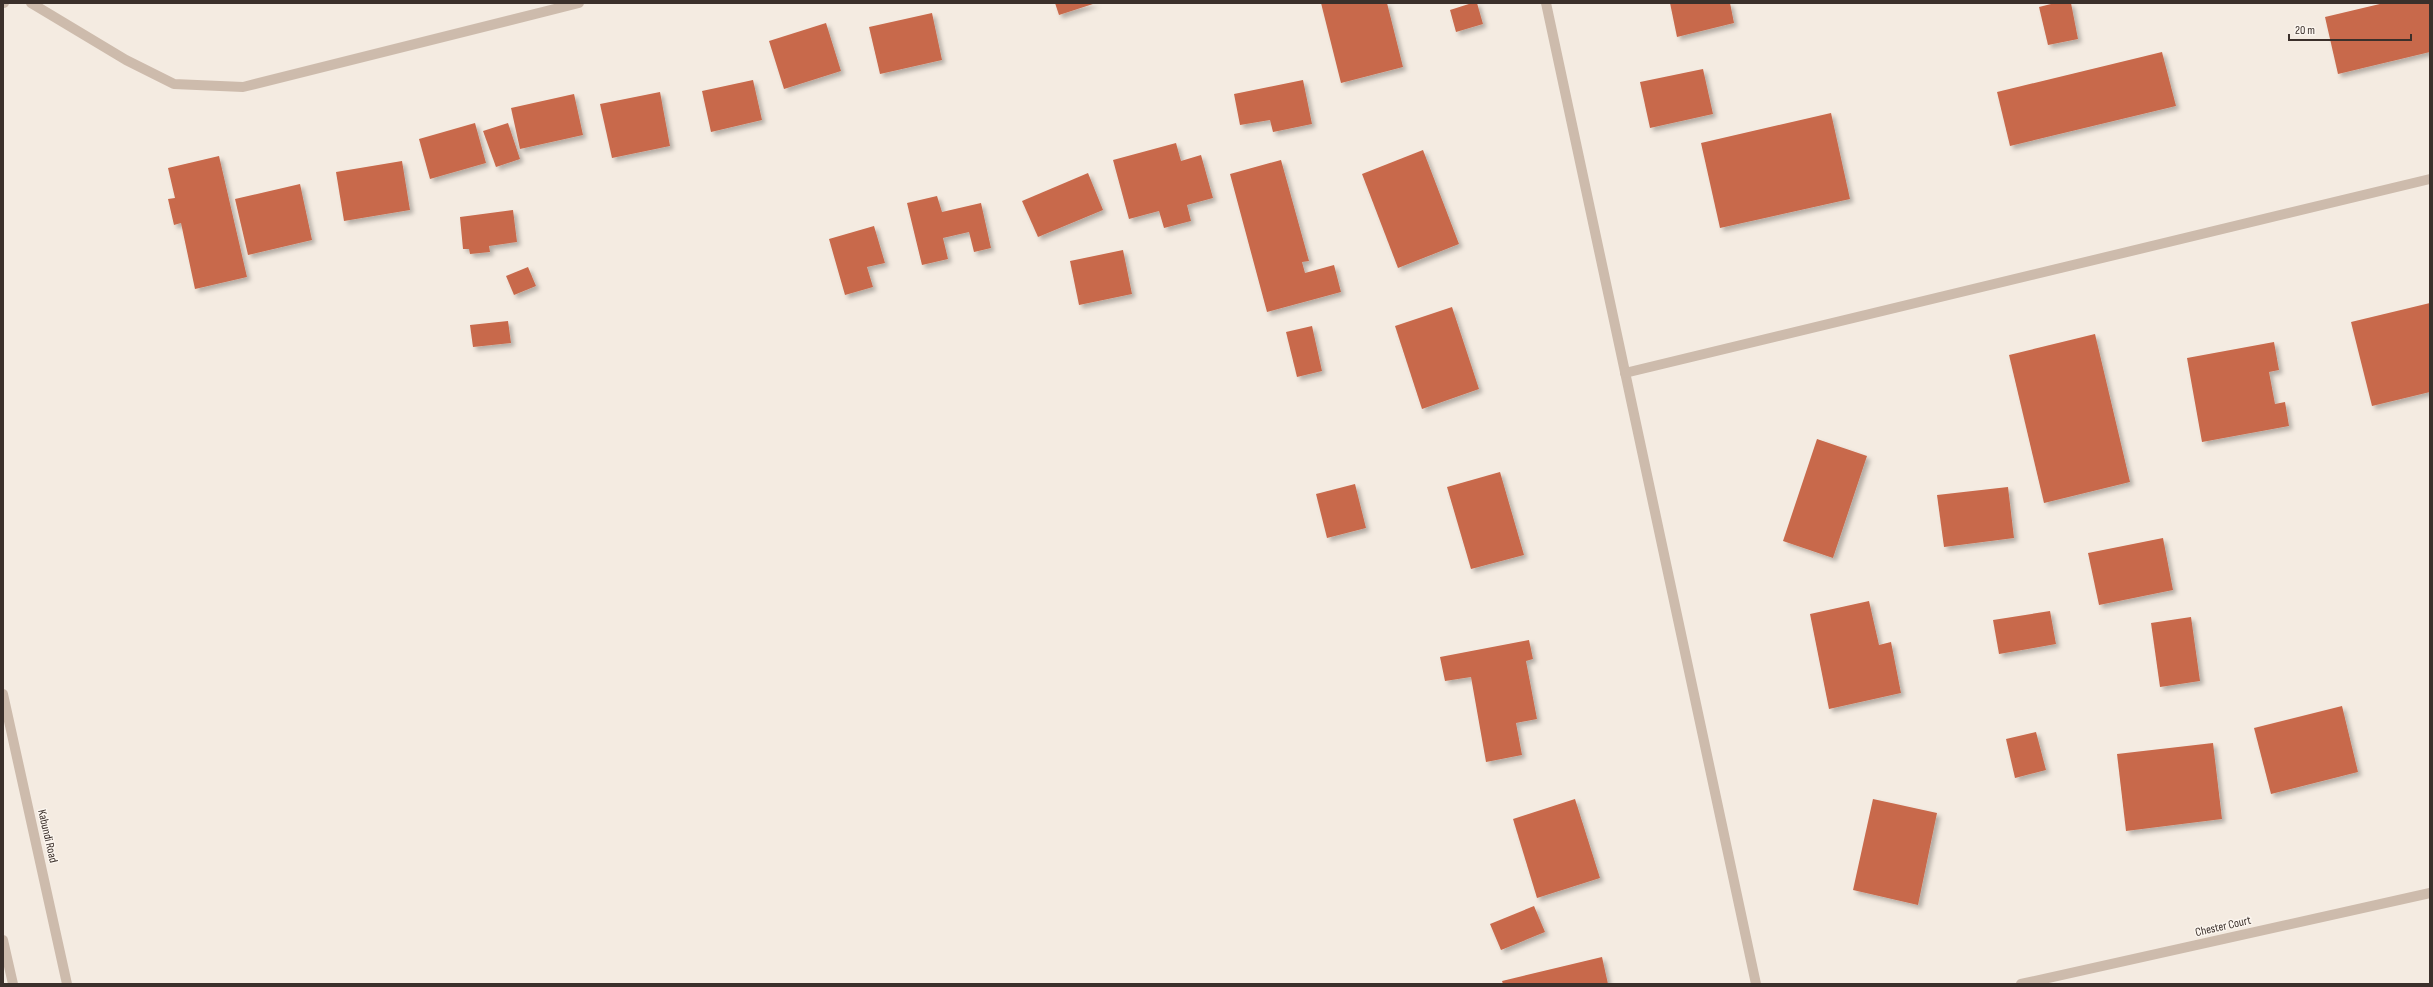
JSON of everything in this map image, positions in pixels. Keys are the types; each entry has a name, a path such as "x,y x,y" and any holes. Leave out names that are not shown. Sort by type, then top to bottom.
{"street":[{"path":"31,3 126,60 174,84 243,87 579,3"},
{"path":"1546,3 1756,984"},
{"path":"1625,373 2430,179"},
{"name":"Kabundi Road","path":"3,694 67,984"},
{"name":"Chester Court","path":"2021,984 2430,893"},
{"path":"3,940 13,984"}],"building":[{"path":"1055,3 1096,3 1059,15"},
{"path":"1321,3 1387,3 1403,67 1341,83"},
{"path":"1472,3 1477,3 1483,24 1456,32 1450,10"},
{"path":"1670,3 1730,3 1734,23 1677,37"},
{"path":"2055,3 2071,3 2078,39 2048,45 2039,7"},
{"path":"2384,3 2430,3 2430,52 2338,74 2325,17"},
{"path":"932,13 942,60 880,74 869,27"},
{"path":"826,23 841,71 784,89 769,41"},
{"path":"2162,52 2176,106 2010,146 1997,92"},
{"path":"1703,69 1713,114 1650,128 1640,82"},
{"path":"753,80 762,120 711,132 702,91"},
{"path":"1303,80 1312,124 1273,132 1270,120 1240,125 1234,94"},
{"path":"660,92 670,146 612,158 600,104"},
{"path":"574,94 583,135 520,149 511,108"},
{"path":"1831,113 1850,199 1720,228 1701,143"},
{"path":"475,123 486,163 430,179 419,139"},
{"path":"508,123 520,159 496,167 483,131"},
{"path":"1176,143 1181,161 1201,155 1213,198 1187,205 1191,221 1164,228 1159,211 1129,219 1113,160"},
{"path":"1423,150 1459,244 1398,268 1362,174"},
{"path":"219,156 247,277 195,289 181,223 174,225 168,199 175,198 168,168"},
{"path":"1281,160 1309,261 1302,262 1305,273 1334,265 1341,292 1267,312 1230,174"},
{"path":"402,161 410,210 344,221 336,172"},
{"path":"1088,173 1103,210 1038,237 1022,201"},
{"path":"300,184 312,240 248,255 235,199"},
{"path":"937,196 942,212 981,203 991,248 974,252 969,232 943,238 948,259 922,265 907,203"},
{"path":"513,210 517,242 489,246 490,252 470,254 469,249 463,249 460,217"},
{"path":"874,226 885,263 867,267 873,287 845,295 829,239"},
{"path":"1123,250 1132,294 1079,305 1070,261"},
{"path":"528,267 536,286 514,295 506,276"},
{"path":"2430,303 2430,392 2372,406 2351,322"},
{"path":"1452,307 1479,389 1422,409 1395,326"},
{"path":"508,321 511,343 473,347 470,325"},
{"path":"1312,326 1322,371 1297,377 1286,332"},
{"path":"2095,334 2130,482 2044,503 2009,355"},
{"path":"2274,342 2279,370 2269,372 2275,404 2285,402 2289,426 2202,442 2187,358"},
{"path":"1817,439 1867,456 1833,558 1783,541"},
{"path":"1500,472 1524,555 1471,569 1447,487"},
{"path":"1355,484 1366,528 1327,538 1316,494"},
{"path":"2008,487 2014,538 1944,547 1937,495"},
{"path":"2163,538 2173,590 2099,605 2088,553"},
{"path":"1869,601 1879,645 1891,642 1901,693 1829,709 1810,614"},
{"path":"2050,611 2056,644 1999,654 1993,620"},
{"path":"2191,617 2200,681 2160,687 2151,623"},
{"path":"1529,640 1533,659 1526,661 1537,719 1516,723 1522,755 1486,762 1471,677 1445,681 1440,657"},
{"path":"2342,706 2358,772 2271,794 2254,728"},
{"path":"2036,732 2046,770 2015,778 2006,739"},
{"path":"2213,743 2222,819 2126,831 2117,754"},
{"path":"1575,799 1600,878 1537,898 1513,819"},
{"path":"1873,799 1937,813 1918,905 1853,890"},
{"path":"1534,906 1545,932 1501,950 1490,924"},
{"path":"1602,957 1608,984 1503,984 1502,981"}]}
